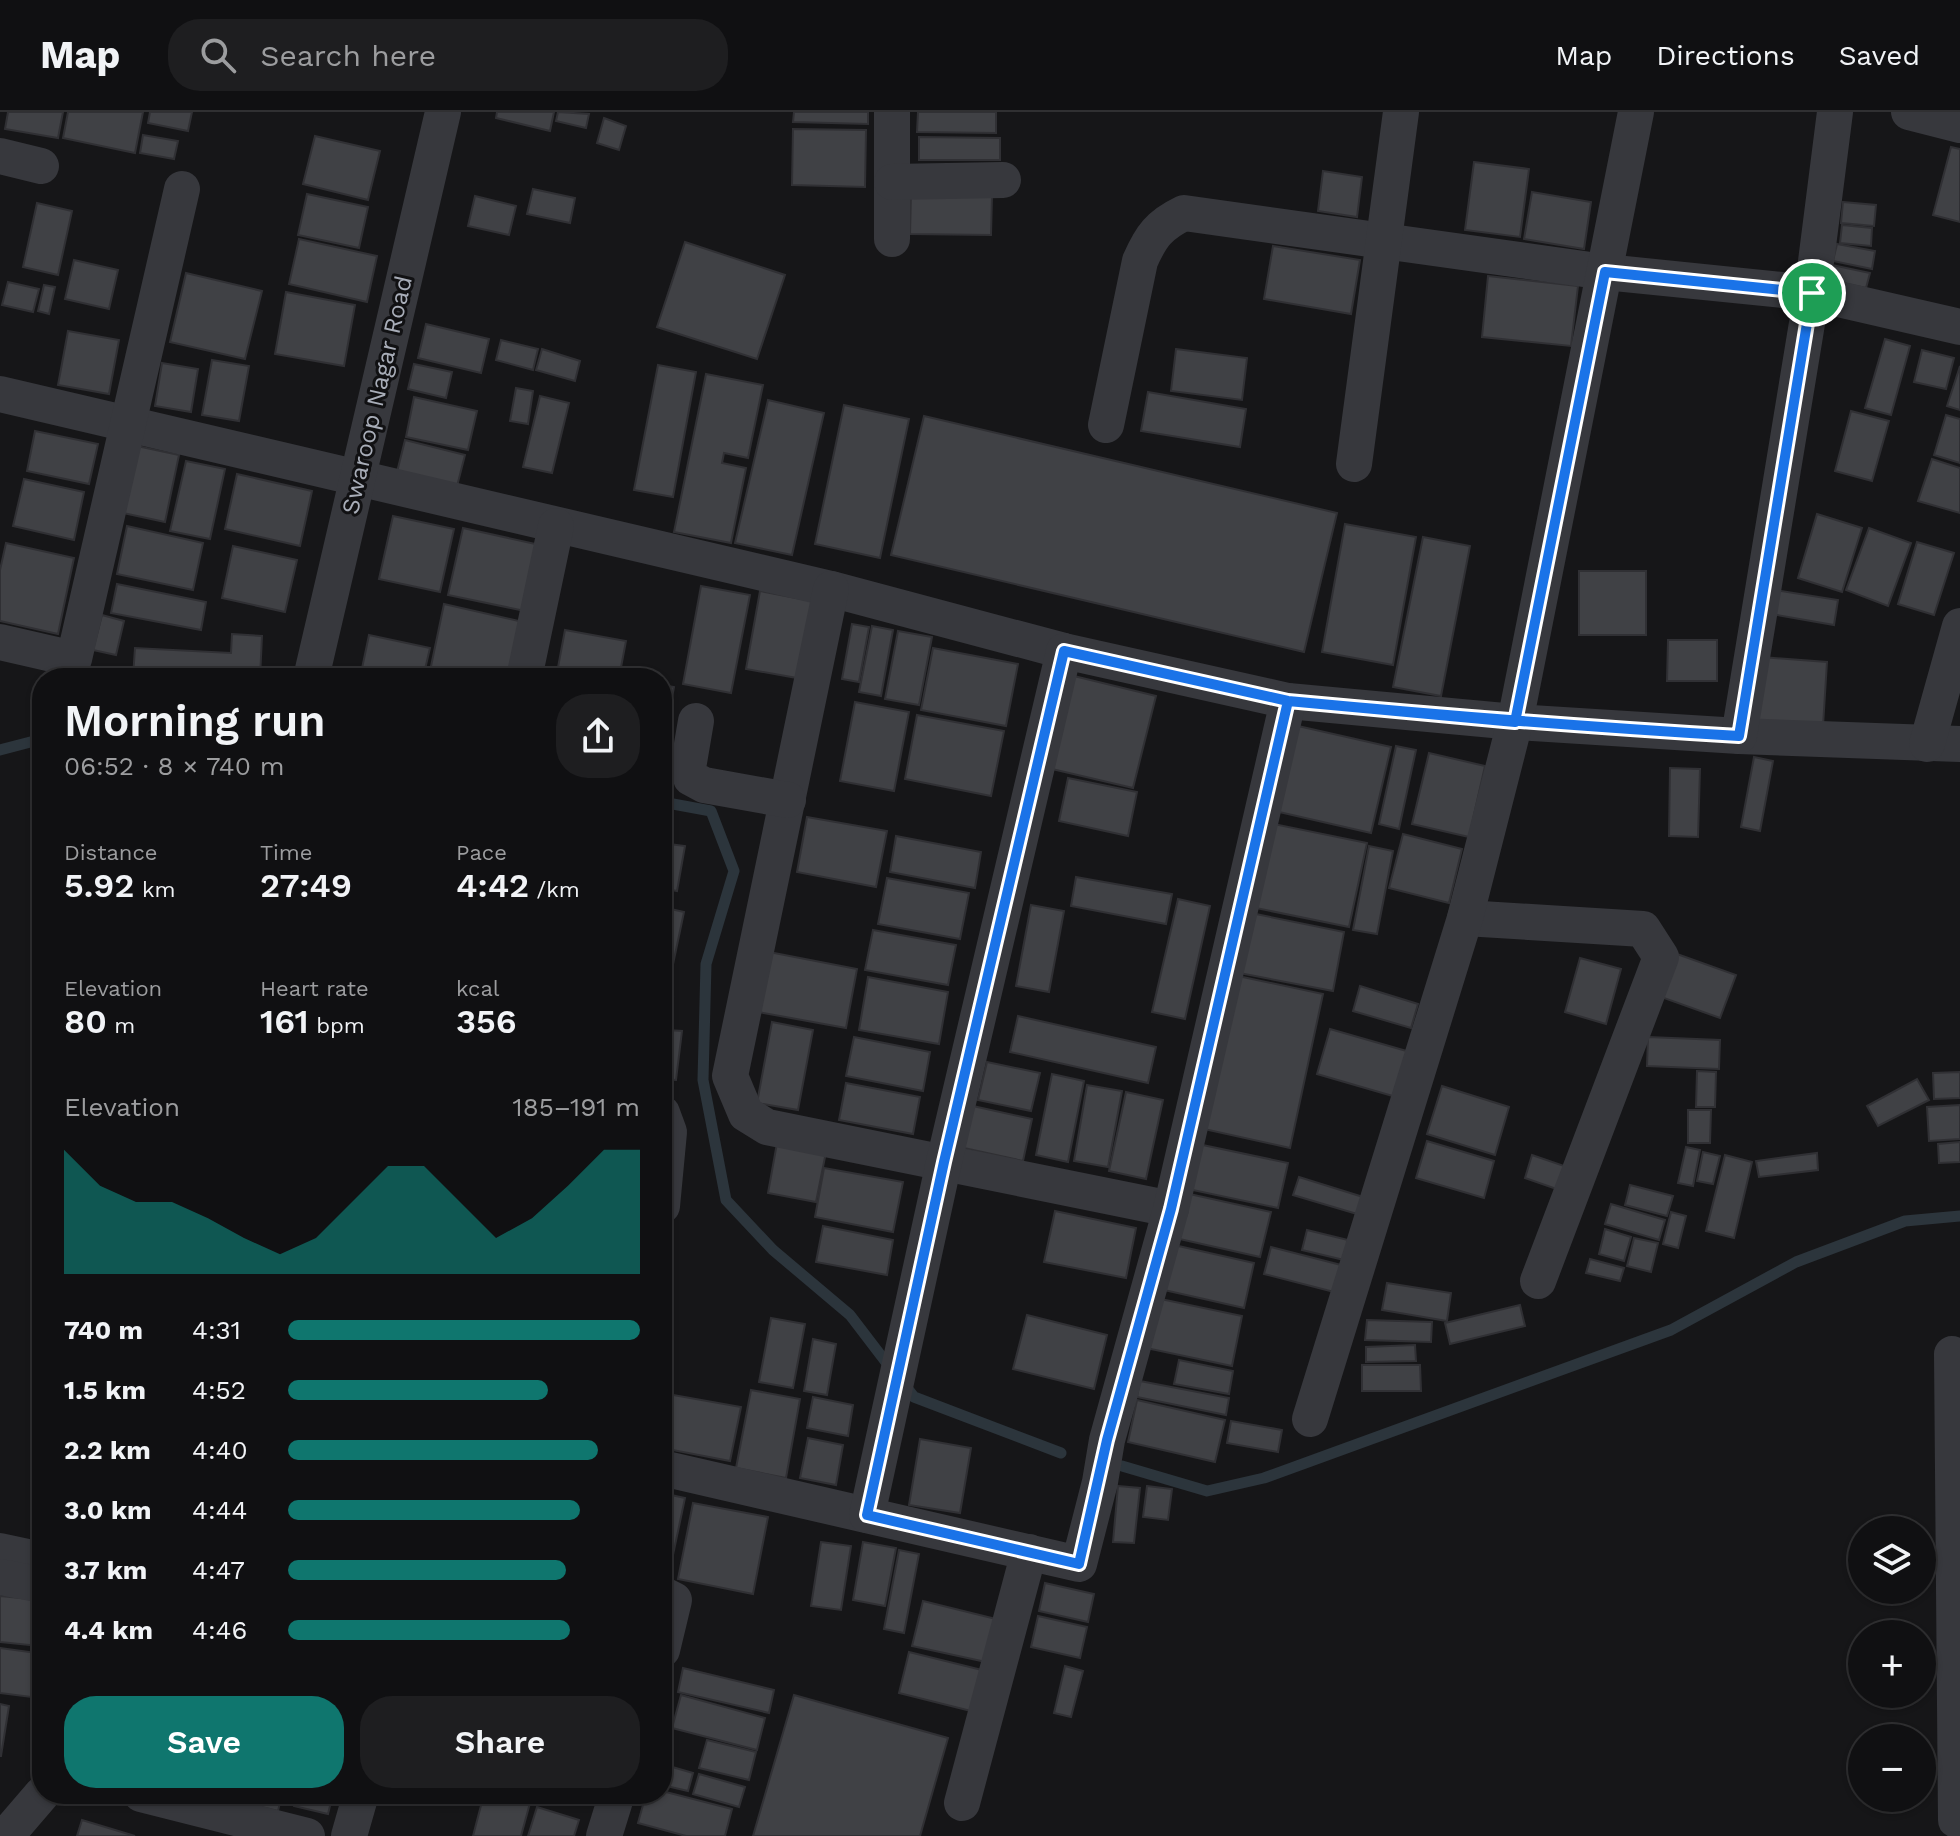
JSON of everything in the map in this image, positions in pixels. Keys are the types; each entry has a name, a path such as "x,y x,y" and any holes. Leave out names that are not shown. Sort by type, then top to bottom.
{"street":[{"name":"Swaroop Nagar Road","path":"313,668 443,112"},
{"path":"892,112 892,239"},
{"path":"1354,464 1401,112"},
{"path":"1310,1419 1465,918 1515,722 1636,112"},
{"path":"1739,736 1812,293 1835,112"},
{"path":"1909,112 1960,125"},
{"path":"0,156 41,166"},
{"path":"892,182 1003,180"},
{"path":"0,642 74,659 182,189"},
{"path":"1106,425 1140,261 1150,237 1161,224 1184,213 1605,272 1812,293 1960,327"},
{"path":"0,394 831,589 1064,651 1288,701 1515,722 1739,736 1944,744 1960,626"},
{"path":"526,668 556,526"},
{"path":"831,589 730,1076 746,1114 767,1127 1171,1209"},
{"path":"867,1515 944,1162 1064,651"},
{"path":"672,1470 1079,1564 1100,1482 1107,1440 1171,1209 1288,701"},
{"path":"696,721 688,768 691,778 704,785 788,800"},
{"path":"1465,918 1643,929 1661,957 1538,1281"},
{"path":"1955,1377 1956,1820 1960,1822"},
{"path":"0,1551 32,1558"},
{"path":"962,1803 1029,1552"},
{"path":"0,1577 32,1583"},
{"path":"6,1836 33,1804"},
{"path":"156,1804 181,1821 307,1836"},
{"path":"349,1836 358,1804"},
{"path":"604,1836 614,1804"}],"building":[{"path":"8,112 63,112 58,138 5,129"},
{"path":"68,112 143,112 135,153 63,138"},
{"path":"150,112 192,112 188,131 148,123"},
{"path":"497,112 554,112 550,131 496,118"},
{"path":"558,112 589,114 586,128 556,121"},
{"path":"794,112 868,112 868,124 793,122"},
{"path":"918,112 996,112 996,133 917,132"},
{"path":"604,118 626,126 619,150 597,143"},
{"path":"793,129 866,130 865,187 792,185"},
{"path":"143,135 178,141 174,159 140,153"},
{"path":"315,136 380,151 368,200 303,184"},
{"path":"919,137 1000,138 1000,160 919,160"},
{"path":"1951,147 1960,149 1960,222 1933,215"},
{"path":"1474,162 1529,169 1520,237 1465,230"},
{"path":"1323,171 1362,177 1357,217 1318,211"},
{"path":"533,189 575,198 570,223 527,214"},
{"path":"1532,192 1591,202 1584,249 1524,239"},
{"path":"307,194 368,207 359,248 298,235"},
{"path":"911,194 992,196 991,235 910,234"},
{"path":"475,196 516,206 509,235 468,226"},
{"path":"1843,202 1876,205 1874,226 1841,223"},
{"path":"37,203 72,211 58,275 23,267"},
{"path":"1842,225 1872,228 1871,246 1840,243"},
{"path":"299,239 377,256 367,302 289,284"},
{"path":"685,242 785,275 757,359 657,327"},
{"path":"1837,244 1875,251 1872,269 1833,261"},
{"path":"1273,246 1360,260 1351,314 1264,299"},
{"path":"74,260 118,270 109,309 65,299"},
{"path":"1832,265 1870,273 1866,288 1829,280"},
{"path":"186,273 262,291 245,359 170,342"},
{"path":"1488,276 1578,286 1571,346 1482,337"},
{"path":"8,282 39,289 33,312 2,305"},
{"path":"44,285 55,287 49,314 38,311"},
{"path":"286,292 355,305 344,366 275,354"},
{"path":"426,324 489,339 481,373 418,358"},
{"path":"68,331 119,340 109,394 58,385"},
{"path":"1885,339 1910,346 1891,415 1865,408"},
{"path":"501,340 538,349 533,370 496,360"},
{"path":"542,349 580,361 575,381 536,370"},
{"path":"1176,349 1247,358 1242,400 1171,391"},
{"path":"1922,350 1954,358 1946,389 1914,382"},
{"path":"212,360 249,366 239,421 202,415"},
{"path":"162,363 198,369 191,412 155,406"},
{"path":"414,364 452,372 446,398 408,389"},
{"path":"658,365 696,372 673,497 634,490"},
{"path":"1960,366 1960,410 1947,406"},
{"path":"706,374 763,385 748,458 724,453 722,463 746,468 731,543 674,532"},
{"path":"516,388 533,391 528,424 510,421"},
{"path":"1148,392 1246,409 1240,447 1141,431"},
{"path":"540,396 569,403 552,473 523,467"},
{"path":"414,397 477,411 468,450 406,437"},
{"path":"768,400 824,413 792,555 735,543"},
{"path":"844,405 909,419 880,558 815,544"},
{"path":"1851,411 1889,421 1872,481 1835,471"},
{"path":"1946,415 1960,419 1960,463 1934,455"},
{"path":"924,416 1337,513 1304,652 891,555"},
{"path":"35,431 98,444 89,484 27,471"},
{"path":"405,440 465,455 455,494 395,480"},
{"path":"137,446 179,455 165,522 123,513"},
{"path":"1932,459 1960,468 1960,513 1918,501"},
{"path":"186,461 225,469 210,539 170,531"},
{"path":"237,474 312,491 300,546 225,529"},
{"path":"24,479 84,492 74,540 13,526"},
{"path":"1817,514 1862,528 1842,592 1798,578"},
{"path":"393,516 454,529 440,592 379,579"},
{"path":"1345,524 1416,537 1393,665 1322,652"},
{"path":"127,526 203,543 193,590 117,574"},
{"path":"463,528 540,545 525,611 448,595"},
{"path":"1869,528 1911,543 1888,606 1846,590"},
{"path":"1423,537 1470,546 1441,696 1393,687"},
{"path":"1917,542 1954,553 1934,615 1898,604"},
{"path":"6,543 74,558 58,634 0,621 0,570"},
{"path":"233,546 297,560 285,612 222,598"},
{"path":"1579,571 1646,571 1646,635 1579,635"},
{"path":"117,584 206,602 201,630 111,613"},
{"path":"701,586 750,595 731,693 683,684"},
{"path":"1775,590 1838,600 1834,625 1771,614"},
{"path":"760,591 812,601 797,678 746,669"},
{"path":"444,604 523,622 513,668 431,668"},
{"path":"102,615 124,621 116,655 93,650"},
{"path":"852,624 869,627 859,682 842,679"},
{"path":"872,626 893,630 881,696 859,692"},
{"path":"565,630 626,641 621,668 558,668"},
{"path":"898,631 932,637 919,705 885,699"},
{"path":"232,634 262,636 260,668 134,668 135,648 231,653"},
{"path":"369,635 430,648 425,668 362,668"},
{"path":"1668,640 1717,640 1717,681 1667,681"},
{"path":"933,648 1018,664 1006,726 921,710"},
{"path":"1762,657 1827,662 1823,726 1757,722"},
{"path":"1074,676 1156,696 1133,788 1052,769"},
{"path":"855,702 909,712 894,791 840,781"},
{"path":"917,715 1004,731 991,796 905,779"},
{"path":"1298,726 1391,747 1371,833 1279,812"},
{"path":"1396,746 1416,750 1399,829 1379,824"},
{"path":"1429,753 1485,766 1469,837 1412,824"},
{"path":"1754,757 1773,761 1760,831 1741,827"},
{"path":"1670,768 1700,769 1698,837 1669,836"},
{"path":"1068,778 1137,792 1128,836 1059,821"},
{"path":"807,817 887,831 876,887 797,872"},
{"path":"1269,823 1367,843 1349,927 1251,907"},
{"path":"1403,834 1462,849 1449,903 1389,888"},
{"path":"896,836 981,852 975,888 890,872"},
{"path":"672,844 685,846 677,891 672,890"},
{"path":"1369,846 1393,851 1377,934 1353,930"},
{"path":"1076,877 1172,894 1166,924 1071,906"},
{"path":"887,878 969,893 960,939 878,924"},
{"path":"1178,899 1210,906 1185,1019 1152,1012"},
{"path":"1031,905 1064,911 1049,992 1016,986"},
{"path":"672,909 684,912 672,969"},
{"path":"1246,912 1344,932 1333,991 1234,972"},
{"path":"873,930 956,945 948,985 865,970"},
{"path":"769,952 857,969 846,1028 758,1012"},
{"path":"1677,954 1736,975 1720,1018 1661,997"},
{"path":"1580,958 1621,969 1606,1024 1565,1012"},
{"path":"1238,976 1323,994 1290,1148 1204,1129"},
{"path":"868,977 948,992 939,1044 859,1030"},
{"path":"1360,986 1418,1004 1411,1028 1353,1011"},
{"path":"1018,1016 1156,1047 1148,1083 1010,1052"},
{"path":"772,1022 813,1030 798,1110 757,1103"},
{"path":"1330,1029 1410,1052 1396,1097 1317,1074"},
{"path":"672,1030 682,1031 676,1080 672,1080"},
{"path":"854,1037 930,1052 923,1091 846,1076"},
{"path":"1648,1037 1720,1040 1719,1069 1647,1066"},
{"path":"987,1062 1040,1073 1031,1111 978,1100"},
{"path":"1697,1071 1716,1072 1715,1107 1696,1107"},
{"path":"1960,1072 1960,1098 1934,1099 1933,1073"},
{"path":"1052,1074 1084,1081 1068,1162 1036,1155"},
{"path":"1917,1079 1929,1100 1878,1126 1867,1106"},
{"path":"846,1083 920,1097 913,1134 839,1120"},
{"path":"1087,1085 1122,1091 1108,1167 1074,1161"},
{"path":"1442,1086 1509,1107 1495,1155 1427,1134"},
{"path":"1126,1092 1163,1100 1146,1179 1109,1171"},
{"path":"1960,1105 1960,1139 1929,1141 1927,1107"},
{"path":"973,1106 1032,1119 1023,1161 964,1148"},
{"path":"1688,1110 1711,1110 1710,1143 1688,1143"},
{"path":"1427,1141 1494,1161 1484,1198 1416,1178"},
{"path":"1960,1142 1960,1162 1939,1163 1938,1144"},
{"path":"777,1143 826,1152 816,1202 768,1193"},
{"path":"1198,1144 1288,1163 1278,1208 1188,1189"},
{"path":"1686,1147 1700,1150 1693,1186 1678,1183"},
{"path":"1703,1152 1720,1156 1713,1184 1697,1181"},
{"path":"1817,1153 1818,1170 1759,1177 1756,1161"},
{"path":"1532,1155 1573,1169 1565,1192 1525,1178"},
{"path":"1725,1155 1752,1162 1734,1238 1706,1231"},
{"path":"824,1168 903,1182 893,1232 815,1217"},
{"path":"1299,1177 1363,1197 1357,1214 1293,1195"},
{"path":"1630,1185 1673,1196 1667,1216 1625,1205"},
{"path":"1185,1193 1271,1212 1260,1257 1175,1238"},
{"path":"1611,1204 1665,1220 1659,1240 1605,1224"},
{"path":"1055,1211 1136,1228 1126,1278 1044,1262"},
{"path":"1671,1212 1686,1216 1678,1248 1663,1244"},
{"path":"823,1226 893,1240 887,1275 816,1262"},
{"path":"1605,1229 1631,1237 1624,1261 1599,1254"},
{"path":"1307,1230 1348,1240 1344,1260 1302,1250"},
{"path":"1634,1238 1658,1243 1651,1272 1627,1266"},
{"path":"1174,1245 1254,1263 1244,1308 1164,1290"},
{"path":"1271,1247 1345,1266 1338,1293 1264,1274"},
{"path":"1590,1259 1624,1268 1620,1281 1586,1273"},
{"path":"1387,1283 1451,1293 1447,1321 1382,1310"},
{"path":"1156,1298 1242,1316 1232,1366 1146,1348"},
{"path":"1520,1305 1525,1326 1450,1344 1445,1323"},
{"path":"1027,1315 1107,1335 1094,1389 1013,1369"},
{"path":"771,1318 805,1324 793,1388 759,1382"},
{"path":"1367,1320 1432,1322 1431,1342 1365,1340"},
{"path":"813,1339 836,1344 827,1395 804,1391"},
{"path":"1415,1345 1416,1361 1366,1362 1366,1347"},
{"path":"1179,1360 1233,1371 1229,1394 1174,1384"},
{"path":"1362,1365 1420,1365 1421,1391 1362,1391"},
{"path":"1140,1381 1229,1398 1226,1415 1137,1397"},
{"path":"751,1390 800,1399 786,1478 736,1468"},
{"path":"672,1395 741,1407 730,1461 672,1450"},
{"path":"813,1397 853,1405 848,1436 807,1428"},
{"path":"1137,1400 1225,1420 1215,1462 1128,1442"},
{"path":"1231,1421 1282,1430 1278,1452 1227,1443"},
{"path":"808,1438 843,1445 836,1485 800,1478"},
{"path":"920,1439 971,1448 960,1513 909,1505"},
{"path":"1118,1486 1140,1488 1134,1543 1113,1542"},
{"path":"1147,1486 1172,1489 1168,1520 1143,1517"},
{"path":"672,1495 685,1498 672,1560"},
{"path":"693,1503 768,1517 753,1594 678,1579"},
{"path":"821,1542 851,1546 841,1610 811,1606"},
{"path":"863,1542 896,1548 885,1606 853,1600"},
{"path":"899,1550 919,1554 904,1633 884,1629"},
{"path":"1045,1583 1094,1594 1088,1622 1039,1611"},
{"path":"0,1596 32,1599 32,1645 0,1642"},
{"path":"923,1601 996,1619 986,1662 912,1646"},
{"path":"1038,1616 1087,1627 1080,1658 1031,1647"},
{"path":"0,1648 32,1652 31,1697 0,1693"},
{"path":"909,1652 986,1671 975,1712 899,1693"},
{"path":"1065,1666 1083,1671 1071,1717 1054,1713"},
{"path":"683,1668 774,1690 769,1713 678,1692"},
{"path":"681,1695 765,1718 757,1750 672,1728"},
{"path":"794,1695 948,1738 920,1836 753,1836"},
{"path":"0,1704 9,1706 1,1756 0,1756"},
{"path":"707,1740 756,1752 749,1780 699,1768"},
{"path":"672,1767 693,1773 688,1791 672,1787"},
{"path":"699,1774 745,1787 739,1807 693,1794"},
{"path":"672,1794 732,1809 725,1836 686,1836 638,1823 643,1804 672,1804"},
{"path":"248,1804 280,1804 278,1811"},
{"path":"294,1804 330,1804 328,1814"},
{"path":"481,1804 530,1804 521,1836 473,1836"},
{"path":"537,1807 579,1820 574,1836 528,1836"},
{"path":"82,1820 135,1836 77,1836"}],"waterway":[{"path":"0,750 32,742"},
{"path":"672,804 711,811 734,871 706,964 703,1080 726,1200 773,1250 850,1315 892,1370"},
{"path":"1122,1466 1207,1491 1264,1478 1671,1330 1796,1262 1905,1221 1960,1216"},
{"path":"903,1383 914,1397 1061,1453"}],"route":[{"path":"1812,293 1605,272 1515,722 1288,701 1064,651 944,1162 867,1515 1079,1564 1100,1482 1107,1440 1171,1209 1288,701 1402,712 1515,722 1739,736 1812,293"}]}
